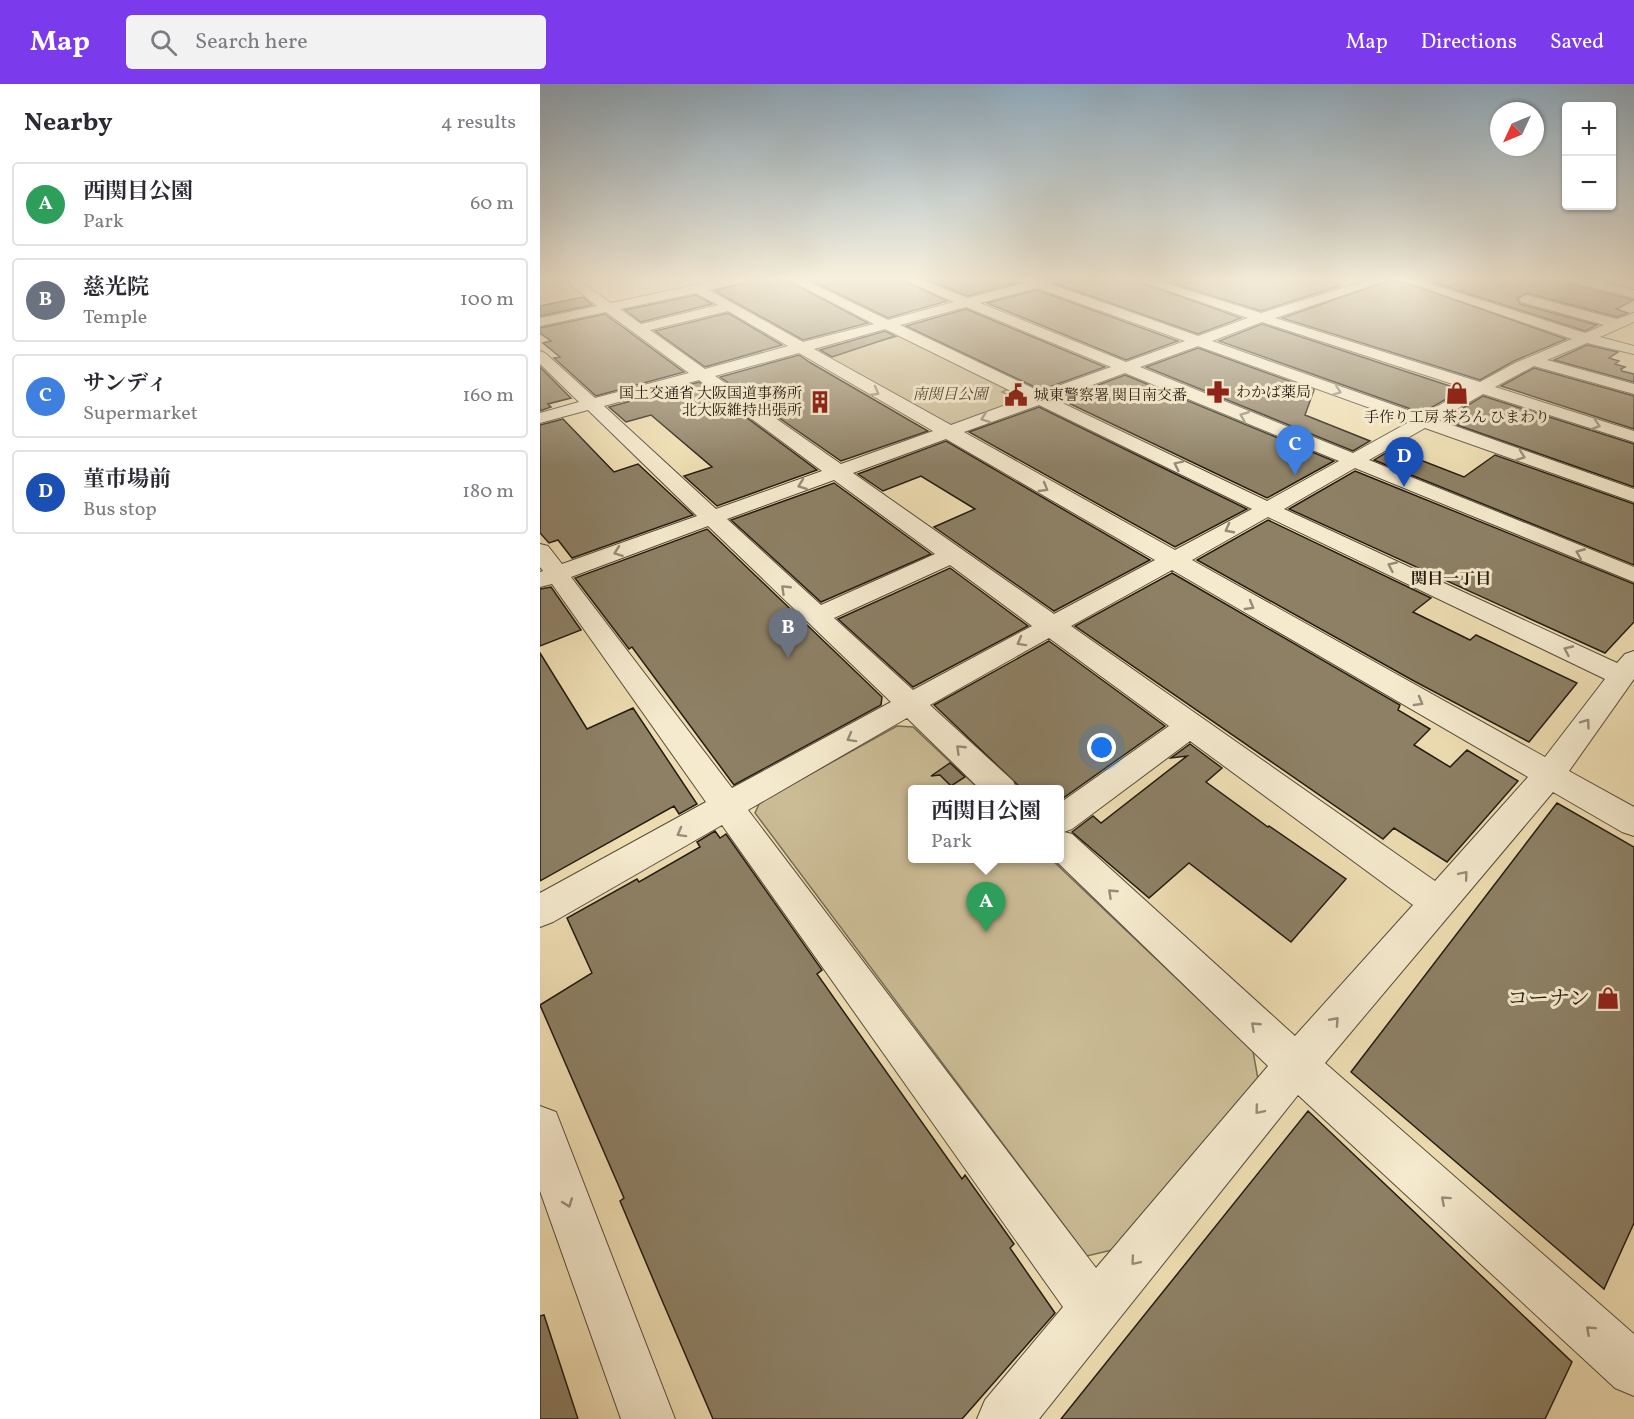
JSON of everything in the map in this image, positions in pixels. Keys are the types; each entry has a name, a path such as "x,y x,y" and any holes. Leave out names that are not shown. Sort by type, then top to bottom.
{"street":[{"path":"655,341 1053,625 1189,727 1439,904"},
{"path":"786,341 1634,823"},
{"path":"540,418 826,341"},
{"path":"924,341 1268,509 1628,668 1548,776 1439,904 1296,1065 1004,1419"},
{"path":"1062,341 1634,575"},
{"path":"1095,1309 727,808 545,568 713,518 1195,341"},
{"path":"1203,341 1634,496"},
{"path":"1335,341 1634,437"},
{"path":"540,911 1053,625 1268,509 1481,388 1532,361 1577,341"},
{"path":"1598,341 1634,350"},
{"path":"540,356 589,405 713,518 815,617 998,785"},
{"path":"1532,361 1634,389"},
{"path":"815,617 952,555"},
{"path":"1064,816 1189,727"},
{"path":"1064,849 1296,1065 1634,1369"},
{"path":"540,1128 648,1419"}],"green space":[{"name":"南関目公園","path":"837,341 910,341 1010,388 1002,392 1020,400 953,426 942,424 815,351 819,346"},
{"path":"897,726 913,727 975,785 908,785 908,863 1055,863 1253,1051 1258,1079 1116,1249 1087,1256 755,813 760,802"}],"building":[{"path":"642,341 684,372 596,396 554,358 560,357 543,343"},
{"path":"669,341 776,341 782,345 705,367"},
{"path":"850,341 879,341 832,357 820,350"},
{"path":"938,341 1043,341 1105,367 1041,390"},
{"path":"1080,341 1177,341 1126,360"},
{"path":"1220,341 1314,341 1462,390 1422,413"},
{"path":"1356,341 1561,341 1514,361 1480,380"},
{"path":"1587,345 1618,352 1609,358 1619,361 1615,364 1625,367 1621,369 1622,371 1634,374 1634,382 1554,360"},
{"path":"1198,348 1314,390 1305,415 1370,441 1353,451 1146,367"},
{"path":"799,355 928,431 841,461 720,377"},
{"path":"540,367 571,398 548,404 551,407 540,411"},
{"path":"1534,368 1634,396 1634,429 1501,386"},
{"path":"1125,375 1334,461 1267,498 1060,399"},
{"path":"699,382 817,470 717,506 684,476 712,467 651,415 626,422 609,407"},
{"path":"1483,396 1634,444 1634,487 1443,420"},
{"path":"1039,407 1247,509 1175,547 969,432"},
{"path":"563,419 614,472 638,464 693,515 572,558 558,540 549,543 540,533 540,425"},
{"path":"946,441 1150,560 1054,611 934,527 975,509 921,476 883,491 858,474"},
{"path":"1392,449 1464,477 1495,455 1634,504 1634,565 1374,460"},
{"path":"1355,471 1634,584 1634,622 1605,653 1289,509"},
{"path":"834,483 931,554 821,602 731,520"},
{"path":"1268,520 1431,598 1413,612 1470,640 1476,635 1577,683 1529,742 1197,560"},
{"path":"707,529 882,697 881,705 734,785 632,647 629,649 575,578"},
{"path":"950,568 1028,626 913,687 838,619"},
{"path":"1172,573 1400,705 1398,710 1430,729 1414,745 1450,767 1467,750 1518,781 1447,862 1394,828 1383,839 1075,626"},
{"path":"551,587 581,630 540,646 540,589"},
{"path":"1049,641 1165,726 1064,797 1064,785 1018,785 934,705"},
{"path":"540,653 587,729 633,708 697,804 679,814 674,806 540,881"},
{"path":"1190,744 1222,768 1206,782 1346,879 1291,942 1189,863 1149,898 1072,832 1093,816 1101,823 1187,756 1171,758"},
{"path":"950,763 965,777 950,785 940,775 931,776"},
{"path":"1557,803 1634,847 1634,1223 1604,1289 1351,1072"},
{"path":"715,831 720,838 726,834 822,970 817,974 962,1179 965,1175 1014,1244 1010,1248 1055,1313 962,1419 713,1419 620,1201 624,1198 540,1005 592,973 567,918 637,879 639,882 700,847 697,842"},
{"path":"1308,1111 1572,1362 1545,1419 1061,1419"},
{"path":"544,1315 578,1419 540,1419 540,1316"}],"place":[{"name":"わかば薬局","path":"1218,392"},
{"name":"手作り工房 茶ろん ひまわり","path":"1457,393"},
{"name":"城東警察署 関目南交番","path":"1016,395"},
{"name":"国土交通省 大阪国道事務所 北大阪維持出張所","path":"820,402"},
{"name":"サンディ","path":"1295,475"},
{"name":"菫市場前","path":"1404,487"},
{"name":"慈光院","path":"788,658"},
{"name":"西関目公園","path":"986,932"},
{"name":"コーナン","path":"1608,998"}],"district":[{"name":"関目一丁目","path":"1451,578"}]}
